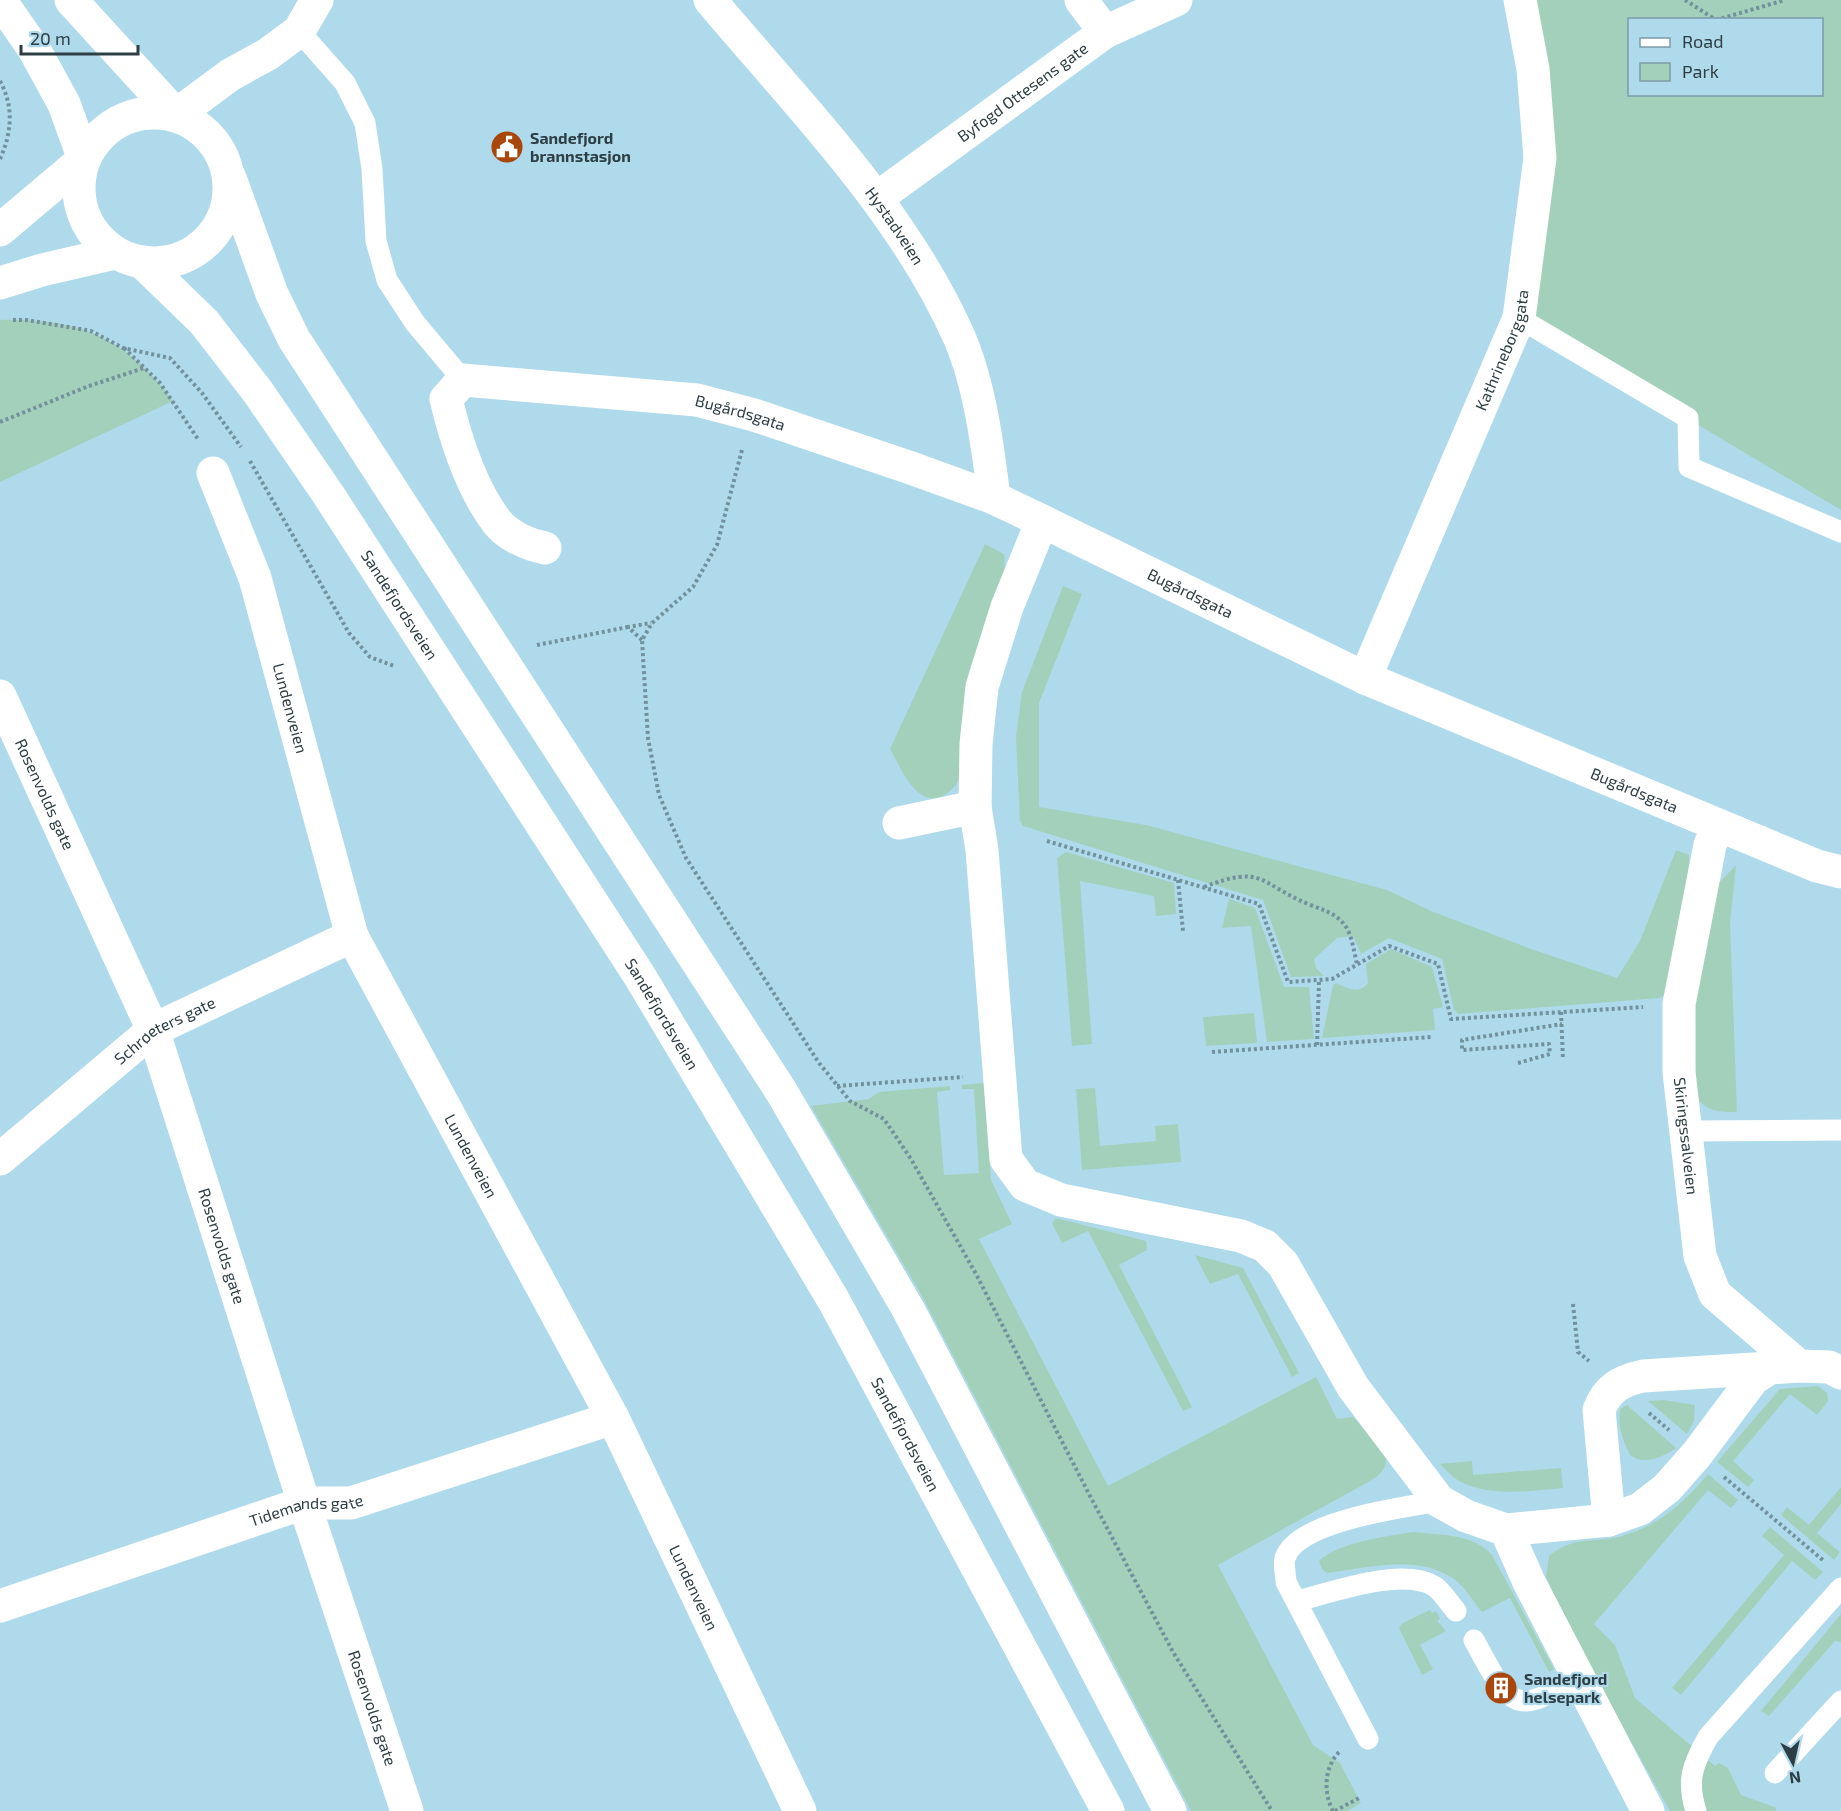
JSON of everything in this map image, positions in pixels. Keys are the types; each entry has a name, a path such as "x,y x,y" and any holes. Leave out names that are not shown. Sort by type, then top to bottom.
{"street":[{"path":"0,0 34,49 64,104 84,159"},
{"path":"71,0 176,115"},
{"path":"176,115 230,75 268,54 298,31 317,0"},
{"name":"Hystadveien","path":"710,0 877,198 919,260 960,340 985,430 994,498"},
{"path":"1081,0 1105,32"},
{"name":"Byfogd Ottesens gate","path":"877,198 1105,32 1176,0"},
{"name":"Kathrineborggata","path":"1365,678 1519,318 1540,158 1533,69 1520,0"},
{"path":"129,258 95,236 82,212 78,186 84,159 95,140 112,125 132,116 154,112 176,115 202,128 221,150 272,294 294,339 781,1091 908,1309 1102,1685 1170,1811"},
{"path":"0,230 84,159"},
{"path":"0,283 42,270 129,258 171,262 197,251 217,231 228,206 230,177"},
{"name":"Sandefjordsveien","path":"129,258 204,322 258,392 328,494 639,975 834,1301 1108,1811"},
{"path":"463,380 446,399 454,434 474,480 498,524 528,545 545,548"},
{"name":"Bugårdsgata","path":"463,380 697,400 754,415 994,498 1365,678 1718,826 1817,866 1841,873"},
{"name":"Lundenveien","path":"213,473 255,578 352,936 613,1418 800,1811"},
{"path":"1042,521 1007,607 982,687 976,744 975,807 982,850 1006,1159 1025,1185 1061,1200 1241,1236 1265,1246 1283,1264 1373,1416 1439,1501 1466,1516 1506,1530 1609,1520 1640,1509 1667,1488 1703,1447 1754,1379 1785,1367"},
{"name":"Rosenvolds gate","path":"4,715 153,1030 304,1503 407,1811"},
{"path":"899,823 975,807"},
{"name":"Skiringssalveien","path":"1718,826 1710,845 1679,1004 1679,1072 1700,1256 1715,1294 1785,1367"},
{"name":"Schrøeters gate","path":"0,1159 153,1030 352,936"},
{"path":"1609,1520 1599,1410 1605,1396 1626,1380 1642,1376 1785,1367 1829,1367 1841,1373"},
{"name":"Tidemands gate","path":"0,1606 304,1503 351,1503 613,1418"},
{"path":"1506,1530 1529,1582 1648,1811"}],"lane":[{"path":"298,31 345,83 365,123 372,169 376,242 387,280 414,323 463,380"},
{"path":"1519,318 1688,418 1689,467 1841,532"},
{"path":"1686,1131 1841,1130"},
{"path":"1368,1739 1286,1582 1284,1560 1290,1550 1306,1536 1330,1525 1384,1510 1439,1501"},
{"path":"1297,1601 1391,1579 1414,1578 1435,1587 1456,1611"},
{"path":"1696,1811 1692,1783 1693,1763 1708,1737 1841,1588"},
{"path":"1474,1640 1502,1690 1517,1701 1530,1702 1558,1689 1578,1674"},
{"path":"1775,1773 1841,1701"}],"path":[{"path":"1685,0 1713,18"},
{"path":"1723,18 1785,0"},
{"path":"0,81 7,94 12,120 0,159"},
{"path":"9,320 26,320 91,331 123,348 160,383 194,430 213,473"},
{"path":"123,348 170,358 202,393 236,439 289,526"},
{"path":"0,422 89,386 144,368"},
{"path":"754,415 745,440 717,545 693,587 652,623 642,640 650,750 660,795 686,858 837,1086 850,1101 884,1119 911,1159 976,1274 1173,1652 1272,1811"},
{"path":"642,640 628,627 652,623"},
{"path":"1047,841 1259,904 1288,982 1332,979 1389,946 1438,964 1451,1019 1679,1004"},
{"path":"1203,887 1232,877 1247,876 1273,884 1335,915 1346,926 1357,964"},
{"path":"1178,880 1183,931"},
{"path":"1317,1046 1319,981"},
{"path":"1561,1012 1563,1060"},
{"path":"1518,1063 1550,1054 1549,1044 1462,1050 1462,1040 1562,1024"},
{"path":"1212,1052 1431,1037"},
{"path":"837,1086 1000,1074"},
{"path":"1359,1798 1334,1811 1326,1787 1332,1759 1341,1751 1368,1739"}],"green space":[{"path":"1520,0 1841,0 1841,510 1534,327"},
{"path":"0,320 53,323 77,328 98,336 137,361 173,401 0,482"},
{"path":"985,544 1004,554 1005,567 997,597 968,676 963,712 960,774 952,790 936,798 927,797 911,785 890,749"},
{"path":"1063,586 1082,594 1039,703 1039,807 1146,825 1387,890 1431,911 1531,949 1617,978 1640,941 1676,850 1689,855 1689,863 1671,990 1660,998 1458,1014 1454,1010 1442,959 1389,938 1361,954 1353,936 1337,938 1314,959 1316,968 1324,976 1291,977 1263,900 1023,826 1020,821 1016,737 1022,692"},
{"path":"1066,852 1174,883 1176,914 1156,916 1154,896 1080,881 1092,1044 1072,1046 1057,858"},
{"path":"1736,865 1730,923 1737,1112 1724,1112 1709,1108 1696,1097 1695,990 1716,886"},
{"path":"1229,899 1255,908 1284,987 1309,987 1314,1039 1267,1042 1251,926 1222,928"},
{"path":"1391,949 1432,967 1443,1007 1433,1009 1435,1030 1322,1038 1333,985 1336,983 1357,990 1361,989 1368,983 1366,964"},
{"path":"1254,1013 1257,1043 1206,1046 1203,1017"},
{"path":"984,1083 991,1180 1012,1224 979,1239 1108,1486 1316,1377 1337,1419 1353,1417 1386,1455 1384,1467 1374,1479 1218,1565 1313,1745 1340,1763 1361,1803 1348,1811 1191,1811 922,1296 811,1106 869,1099 879,1092 950,1086 950,1090 937,1092 944,1175 979,1173 974,1089 962,1089 962,1085"},
{"path":"1095,1088 1100,1146 1156,1141 1155,1126 1178,1124 1181,1162 1082,1170 1076,1089"},
{"path":"1056,1218 1146,1241 1147,1250 1119,1265 1192,1407 1183,1411 1088,1231 1062,1243 1052,1223"},
{"path":"1195,1255 1243,1268 1299,1373 1292,1377 1238,1274 1210,1284"},
{"path":"1818,1386 1827,1393 1828,1401 1817,1415 1790,1394 1733,1461 1754,1480 1748,1487 1717,1462 1780,1389"},
{"path":"1664,1400 1695,1405 1694,1421 1687,1434 1648,1401"},
{"path":"1627,1405 1676,1448 1659,1457 1647,1460 1630,1455 1620,1427 1620,1409"},
{"path":"1472,1461 1473,1475 1561,1468 1563,1488 1511,1492 1486,1490 1461,1482 1440,1464"},
{"path":"1708,1474 1738,1500 1731,1508 1708,1490 1594,1624 1615,1645 1635,1698 1715,1766 1719,1763 1728,1768 1741,1795 1777,1808 1775,1811 1670,1811 1545,1589 1550,1585 1546,1577 1549,1556 1566,1545 1618,1537 1657,1521 1689,1495"},
{"path":"1841,1487 1841,1504 1817,1533 1840,1552 1834,1560 1781,1515 1787,1507 1809,1525"},
{"path":"1770,1527 1823,1572 1815,1580 1792,1561 1681,1695 1672,1688 1784,1555 1762,1536"},
{"path":"1414,1532 1467,1539 1485,1548 1492,1555 1554,1669 1549,1672 1510,1598 1482,1612 1460,1584 1437,1570 1422,1566 1391,1564 1327,1573 1322,1569 1319,1561 1338,1549 1351,1545"},
{"path":"1430,1610 1432,1613 1436,1611 1440,1619 1437,1621 1446,1631 1420,1645 1433,1669 1422,1675 1399,1628 1403,1623"},
{"path":"1841,1614 1841,1642 1835,1641 1769,1716 1761,1711"}],"place":[{"name":"Sandefjord brannstasjon","path":"507,147"},
{"name":"Sandefjord helsepark","path":"1501,1688"}]}
